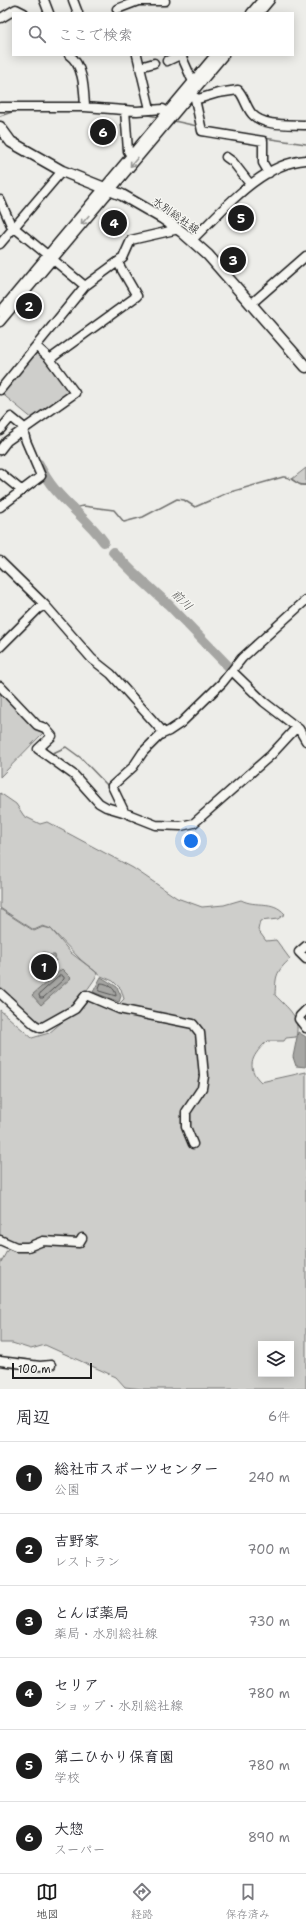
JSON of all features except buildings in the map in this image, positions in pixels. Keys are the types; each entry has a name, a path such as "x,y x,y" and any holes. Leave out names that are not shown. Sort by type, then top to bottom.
{"main road":[{"name":"水別総社線","path":"0,127 11,142 62,171 107,189 162,218 179,229 208,255 306,367"}],"street":[{"path":"44,0 49,12"},
{"path":"73,0 78,12"},
{"path":"115,0 118,11 138,0 165,1"},
{"path":"252,12 262,0"},
{"path":"260,12 270,0"},
{"path":"1,18 16,9 22,12"},
{"path":"70,56 75,59 85,88 85,108"},
{"path":"137,56 150,109"},
{"path":"167,61 179,56"},
{"path":"181,56 193,82"},
{"path":"214,56 193,82 190,95 202,127 202,131 263,141 263,163 269,173"},
{"path":"107,189 131,154 190,95 223,56"},
{"path":"140,67 154,63"},
{"path":"190,95 238,90 252,114 259,120 272,123 306,125"},
{"path":"0,107 85,108 125,112 163,109 167,117"},
{"path":"125,112 128,150 131,154"},
{"path":"0,312 50,257 167,117"},
{"path":"226,157 233,162 250,184"},
{"path":"192,240 250,184 290,163 306,160"},
{"path":"0,244 62,171"},
{"path":"1,203 14,228 85,286"},
{"path":"0,390 85,286 123,258 131,240 179,229"},
{"path":"251,304 306,256"},
{"path":"0,322 50,257"},
{"path":"50,359 138,296 118,263"},
{"path":"0,450 8,441 24,433 75,393 50,359 36,346"},
{"path":"0,430 11,417 22,426 41,476 0,507"},
{"path":"0,472 22,490"},
{"path":"0,561 45,605 92,659 111,674 164,733"},
{"path":"123,809 112,786 133,767 143,752 154,740 180,723 233,672 233,668 242,658 306,600"},
{"path":"0,647 38,609 45,605"},
{"path":"233,672 264,702 296,728 306,741"},
{"path":"0,686 38,725 44,728 52,736 38,750 74,775 102,805 156,825 181,826 194,822 263,762 296,728"},
{"path":"306,946 299,952 306,959"},
{"path":"0,993 35,1025 41,1028 75,1009 86,995 119,1009 192,1024 200,1033 204,1076 202,1088 186,1112 186,1127 193,1144"},
{"path":"306,1010 300,1016 299,1020 306,1028"},
{"path":"0,1240 16,1246 28,1247 43,1241 79,1243 82,1238"},
{"path":"0,1361 40,1366 51,1365"}],"shaded area":[{"path":"35,351 43,355 71,393 34,420 0,392"},
{"path":"306,468 306,485 300,485 292,479"},
{"path":"0,689 43,733 0,777"},
{"path":"0,793 16,804 24,816 40,824 47,822 133,868 177,898 202,907 224,905 241,900 270,905 280,909 285,914 278,919 260,921 258,930 266,941 276,940 290,959 281,968 277,975 275,995 289,1009 295,1018 297,1024 296,1037 286,1038 284,1041 267,1041 255,1055 252,1065 253,1071 261,1082 306,1072 306,1389 143,1389 125,1387 116,1377 45,1345 31,1349 12,1343 0,1343 0,1264 9,1247 0,1242 0,1010 32,1038 49,1033 87,1001 119,1013 120,1003 124,999 121,989 113,981 101,976 81,960 51,929 43,926 34,930 0,908"},
{"path":"0,909 34,931 43,927 51,929 71,953 96,972 97,975 84,994 67,1009 45,1022 39,1023 0,989"}],"water":[{"path":"44,952 49,955 55,955 56,961 45,964 41,963 38,956"},
{"path":"62,969 71,978 41,1005 32,995"},
{"path":"101,977 117,987 121,996 119,1002 93,992"},
{"path":"298,1032 306,1037 306,1067 296,1066 293,1057"}],"waterway":[{"path":"0,116 15,111"},
{"path":"143,114 158,117"},
{"path":"174,121 197,126"},
{"path":"264,138 306,144"},
{"path":"0,456 10,444 22,436"},
{"name":"前川","path":"39,464 45,476 60,496 104,542"},
{"path":"73,508 83,506 114,510 124,522 143,517 177,499 184,500 195,507 227,493 283,477 306,485"},
{"name":"前川","path":"113,552 169,605 230,668"},
{"path":"51,754 66,747 81,758 109,787"}],"place":[{"name":"大惣","path":"103,132"},
{"name":"第二ひかり保育園","path":"241,218"},
{"name":"セリア","path":"114,223"},
{"name":"とんぼ薬局","path":"233,260"},
{"name":"吉野家","path":"29,306"},
{"name":"総社市スポーツセンター","path":"44,967"}]}
